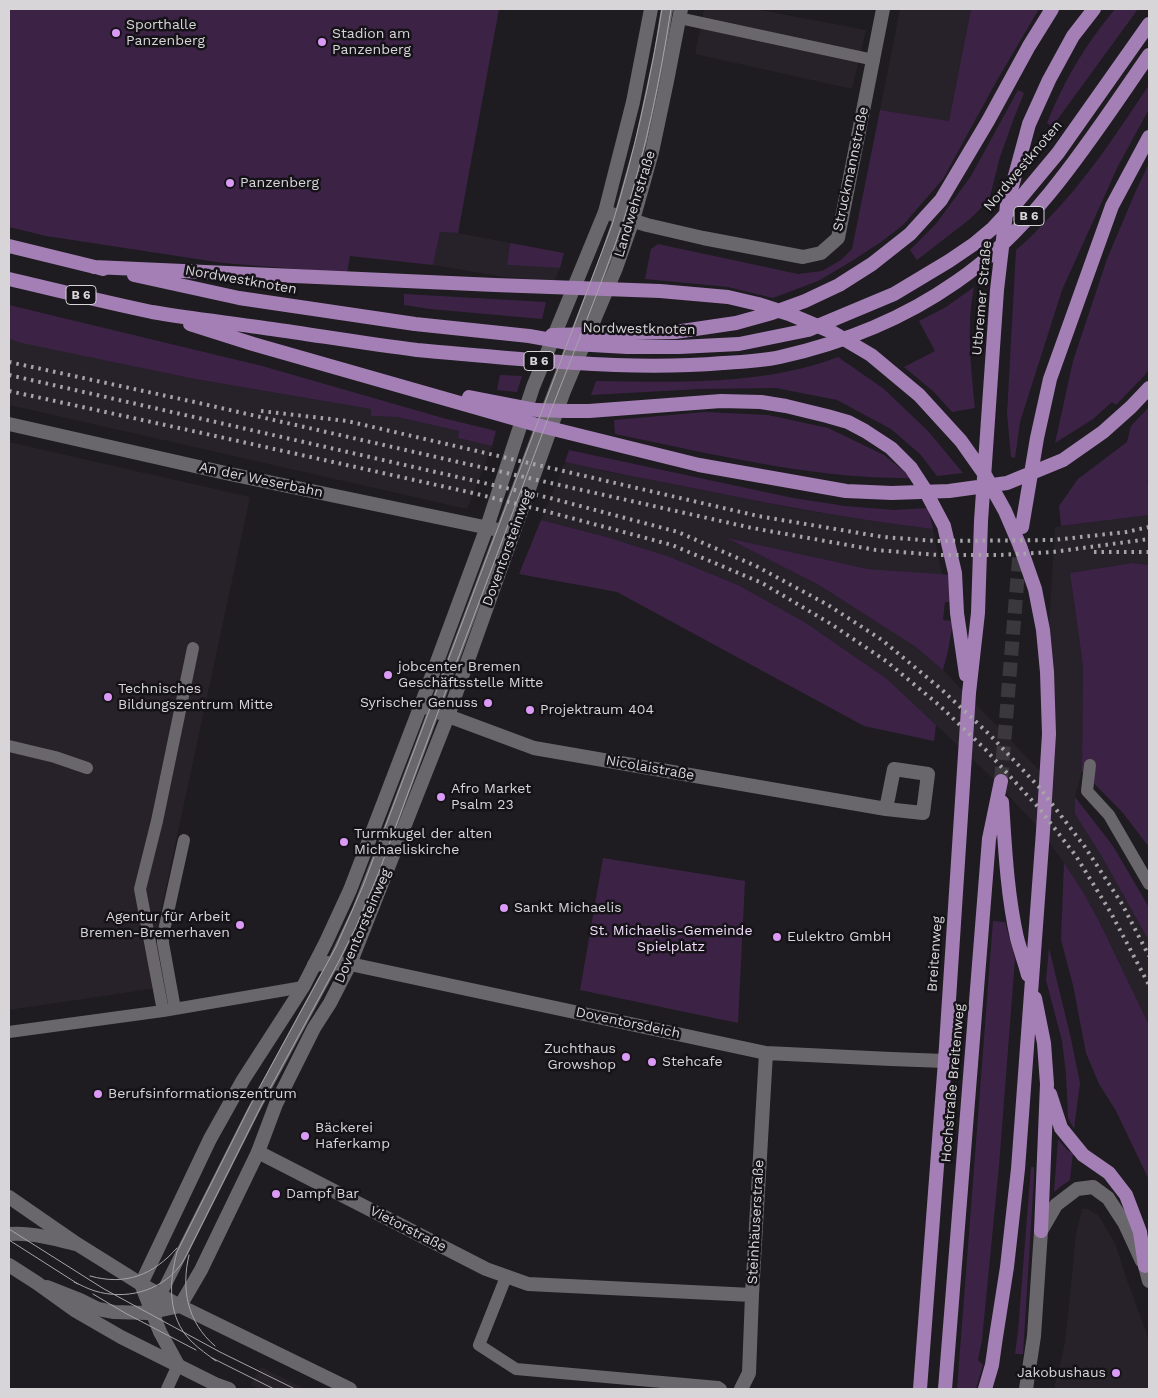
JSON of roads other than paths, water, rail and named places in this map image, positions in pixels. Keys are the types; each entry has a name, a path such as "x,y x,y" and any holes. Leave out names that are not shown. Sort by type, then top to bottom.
{"highway":[{"path":"529,336 582,333 675,332 736,323 805,301 839,285 872,264 910,234 941,200 1052,9"},
{"name":"Utbremer Straße","path":"981,521 997,290 1007,205 1029,124 1049,80 1073,36 1094,9"},
{"name":"Nordwestknoten","path":"9,246 94,267 239,298 415,324 529,336 574,344 679,347 739,344 808,330 894,294 927,276 974,244 993,228 1018,201 1058,153 1149,24"},
{"name":"B 6","path":"9,279 153,312 420,350 564,363 635,366 687,366 778,357 867,331 938,294 975,268 1011,235 1040,204 1088,144 1149,55"},
{"path":"1023,524 1037,438 1050,379 1112,206 1149,137"},
{"path":"94,267 660,291 728,297 790,314 832,332 871,355 919,395 961,440 985,475 1005,511 1020,546 1035,589 1043,630 1047,672 1048,734 1043,831 1018,1169 998,1328 992,1365 985,1389"},
{"path":"153,312 253,344 537,425 699,465 846,491 892,493 949,491 1007,483 1063,460 1103,432 1131,408 1149,388"},
{"path":"397,385 536,410 589,411 721,401 762,402 795,408 848,422 865,431 891,448 911,468 944,526 955,573 957,613 969,693"},
{"name":"Breitenweg","path":"920,1389 945,1061 969,693 978,613 981,521"},
{"name":"Hochstraße Breitenweg","path":"945,1389 989,839 1001,781 1010,899 1017,938 1036,999 1044,1043 1047,1084"},
{"path":"1041,1231 1047,1084"},
{"path":"1047,1084 1061,1128 1083,1155 1110,1173 1126,1195 1140,1232 1145,1266"}],"street":[{"name":"Landwehrstraße","path":"533,387 605,212 633,102 651,9"},
{"name":"Struckmannstraße","path":"605,212 703,238 803,257 821,253 838,238 883,9"},
{"name":"Landwehrstraße","path":"564,390 616,268 626,218 652,152 680,14"},
{"name":"Doventorsteinweg","path":"141,1284 210,1139 243,1080 303,987 350,890 427,708 533,387"},
{"name":"Doventorsteinweg","path":"180,1306 201,1270 258,1152 276,1104 314,1028 330,1003 350,964 448,716 508,531 564,390"},
{"name":"An der Weserbahn","path":"9,424 230,474 508,531"},
{"name":"Nicolaistraße","path":"427,708 534,748 886,809"},
{"name":"Doventorsdeich","path":"314,965 350,964 766,1053 945,1061"},
{"name":"Steinhäuserstraße","path":"741,1389 749,1373 766,1053"},
{"name":"Vietorstraße","path":"258,1152 461,1257 506,1277 528,1284 752,1295"},
{"path":"1026,1389 1034,1336 1041,1231 1056,1205 1077,1189 1093,1187 1108,1198 1125,1224 1145,1266 1149,1281"},
{"path":"9,1197 77,1244 180,1306 350,1389"},
{"path":"9,1234 16,1233 44,1237 77,1244"},
{"path":"9,1265 76,1311 122,1338 229,1389"},
{"path":"37,1283 98,1309 126,1313 152,1312 180,1306"},
{"path":"141,1284 160,1332 178,1365"}],"lane":[{"path":"152,1312 253,1111 333,963 358,910 427,708 508,531 556,386 606,257 626,218 667,9"},
{"path":"680,14 874,60"},
{"path":"169,1010 140,889 157,821 193,648"},
{"path":"9,746 56,757 88,768"},
{"path":"1090,765 1087,791 1109,815 1149,884"},
{"path":"169,1010 163,935 184,840"},
{"path":"9,1032 169,1010 303,987"},
{"path":"506,1277 479,1345 516,1369 721,1389"},
{"path":"167,1389 178,1365"}],"tunnel":[{"path":"1001,781 1020,547"}],"tram line":[{"path":"216,1361 200,1349 183,1332 174,1310 172,1275 177,1252 258,1090 336,947 363,886 612,225 641,118 662,9"},
{"path":"74,1282 106,1294 129,1294 141,1292 162,1283 179,1267 267,1094 356,927 379,872 624,219 652,115 671,9"},
{"path":"9,1229 104,1289 220,1352 295,1389"},
{"path":"9,1240 78,1284"},
{"path":"90,1276 115,1280 138,1276 158,1265 177,1248"},
{"path":"189,1255 186,1280 188,1304 198,1326 215,1346"},
{"path":"93,1294 196,1350"},
{"path":"212,1358 274,1389"}],"railway":[{"path":"9,362 752,528 876,550 938,555 999,555 1053,552 1149,539"},
{"path":"9,375 550,498 678,532 756,566 828,605 882,640 941,689 990,735 1039,787 1085,847 1122,904 1149,956"},
{"path":"9,391 473,493 545,511 672,545 762,583 831,624 886,661 939,705 985,749 1038,807 1076,856 1111,913 1149,985"},
{"path":"261,411 347,421 758,516 883,537 936,541 1054,540 1126,532 1149,527"},
{"path":"1094,552 1149,552"}],"place":[{"name":"Sporthalle Panzenberg","path":"116,33"},
{"name":"Stadion am Panzenberg","path":"322,42"},
{"name":"Panzenberg","path":"230,183"},
{"name":"jobcenter Bremen Geschäftsstelle Mitte","path":"388,675"},
{"name":"Technisches Bildungszentrum Mitte","path":"108,697"},
{"name":"Syrischer Genuss","path":"488,703"},
{"name":"Projektraum 404","path":"530,710"},
{"name":"Afro Market Psalm 23","path":"441,797"},
{"name":"Turmkugel der alten Michaeliskirche","path":"344,842"},
{"name":"Sankt Michaelis","path":"504,908"},
{"name":"Agentur für Arbeit Bremen-Bremerhaven","path":"240,925"},
{"name":"Eulektro GmbH","path":"777,937"},
{"name":"Zuchthaus Growshop","path":"626,1057"},
{"name":"Stehcafe","path":"652,1062"},
{"name":"Berufsinformationszentrum","path":"98,1094"},
{"name":"Bäckerei Haferkamp","path":"305,1136"},
{"name":"Dampf Bar","path":"276,1194"},
{"name":"Jakobushaus","path":"1116,1373"}],"park label":[{"name":"St. Michaelis-Gemeinde Spielplatz","path":"671,940"}]}
